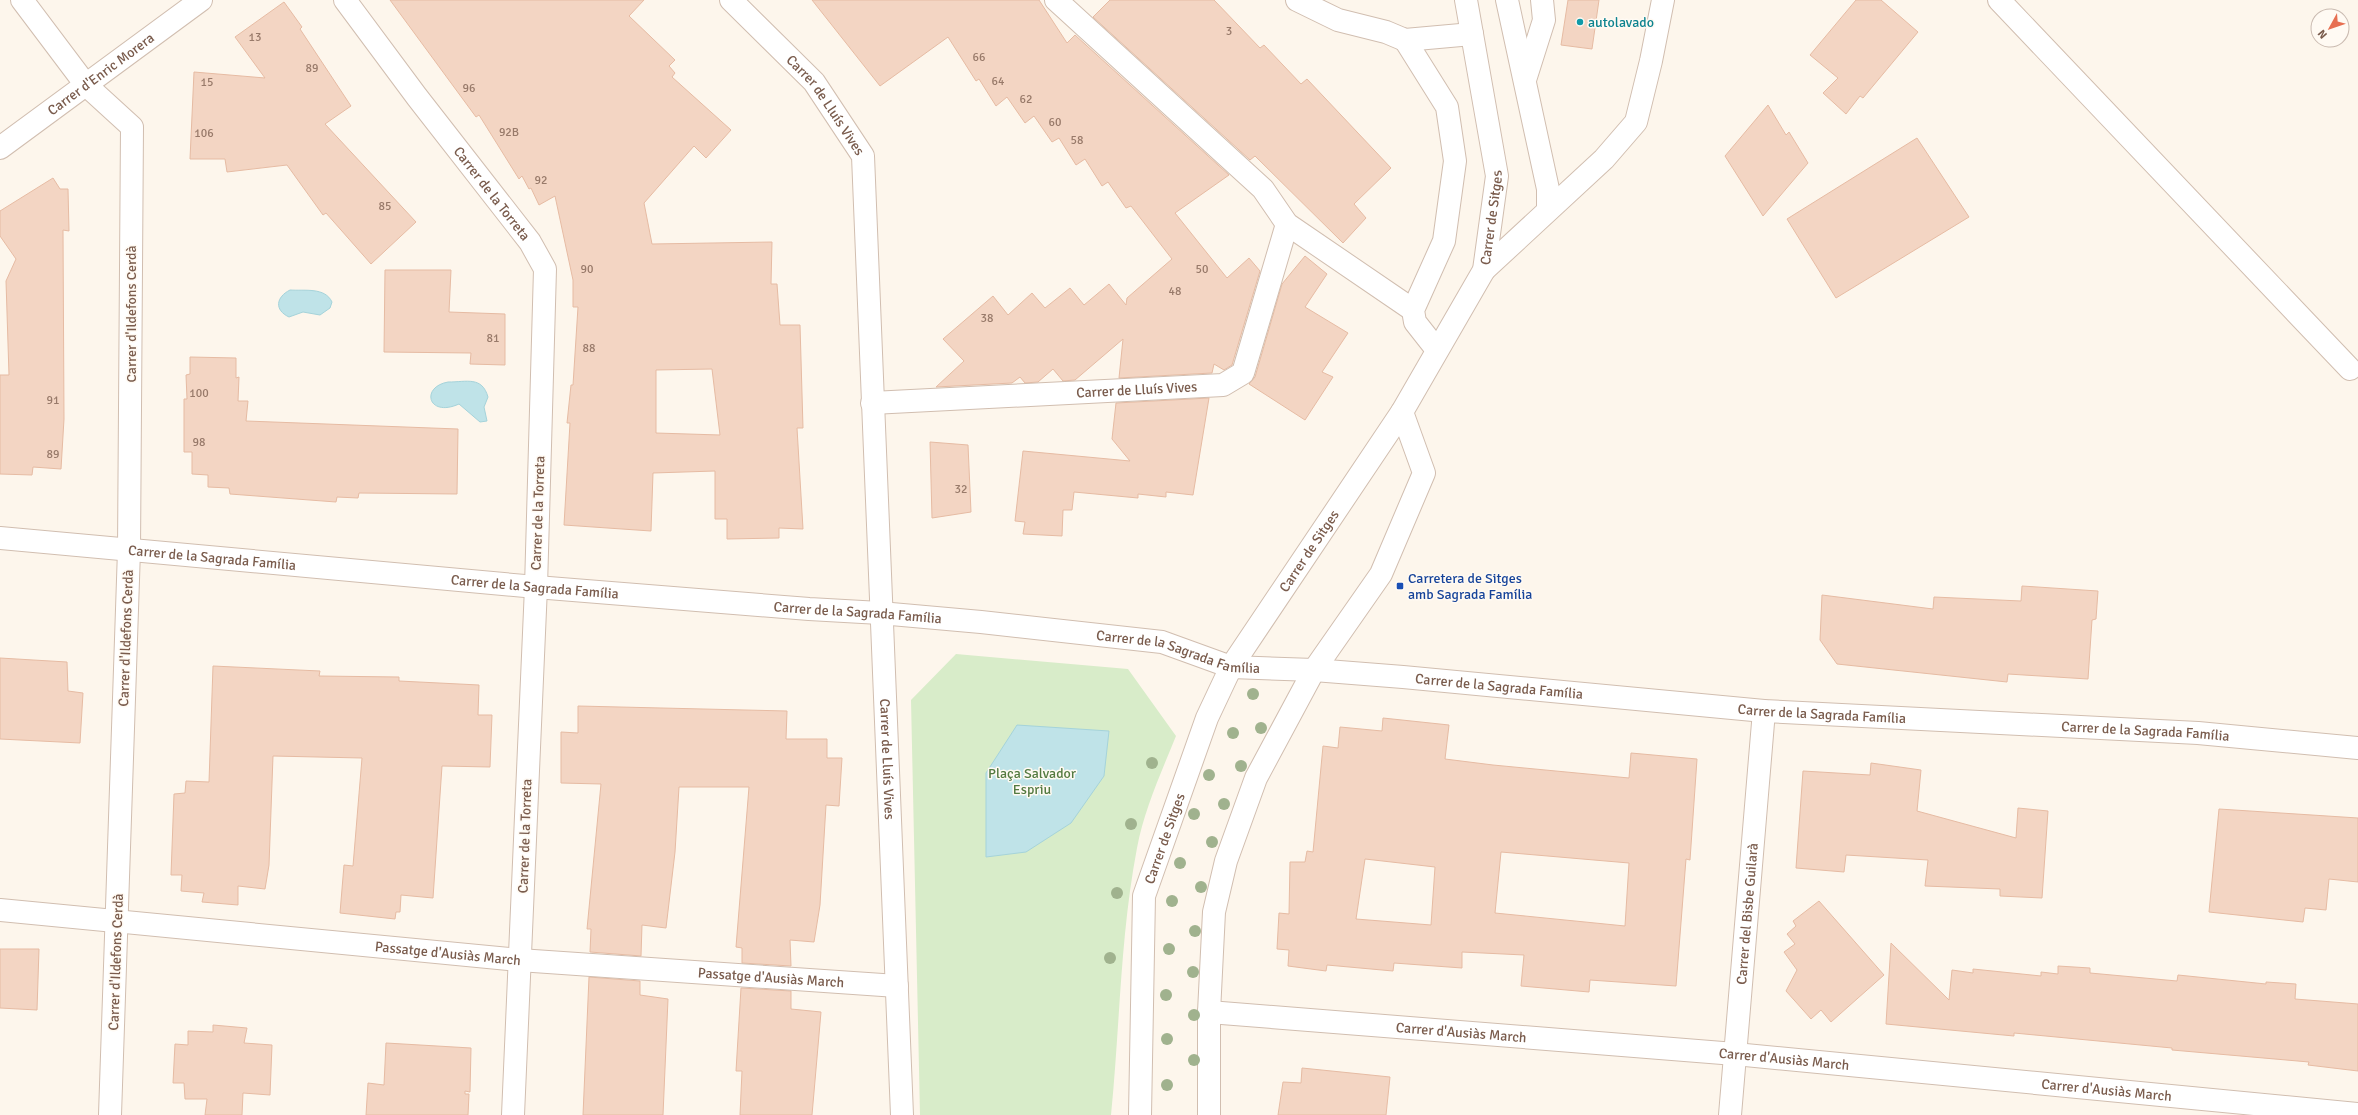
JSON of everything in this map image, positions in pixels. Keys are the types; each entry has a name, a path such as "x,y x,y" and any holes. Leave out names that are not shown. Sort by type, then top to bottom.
{"street":[{"name":"Carrer d'Ildefons Cerdà","path":"22,0 86,85 132,127 129,550 118,921 110,1115"},
{"name":"Carrer d'Enric Morera","path":"0,148 201,0"},
{"name":"Carrer de la Torreta","path":"346,0 416,97 530,242 545,269 536,587 513,1115"},
{"name":"Carrer de Lluís Vives","path":"731,0 814,82 863,156 880,613 902,1115"},
{"path":"1056,0 1263,190 1287,224 1412,310"},
{"path":"1297,0 1338,20 1386,32 1405,40 1472,34"},
{"name":"Carrer de Sitges","path":"1140,1115 1139,1090 1144,896 1207,718 1231,667 1402,412 1484,270 1497,176 1466,0"},
{"path":"1507,0 1548,189 1548,210"},
{"path":"1524,81 1544,20 1542,0"},
{"path":"1484,270 1604,159 1636,122 1651,60 1663,0"},
{"path":"1999,0 2350,369"},
{"path":"1405,40 1447,107 1455,161 1444,241 1412,310 1415,322 1437,350"},
{"name":"Carrer de Lluís Vives","path":"872,402 1223,385 1243,373 1287,224"},
{"path":"1209,1115 1209,1012 1214,912 1226,861 1256,778 1314,670 1382,574 1424,472 1402,412"},
{"name":"Carrer de la Sagrada Família","path":"0,538 536,587 809,609 880,613 1162,642 1231,667 1314,670 1764,711 2198,733 2358,748"},
{"name":"Carrer del Bisbe Guilarà","path":"1730,1115 1764,711"},
{"name":"Passatge d'Ausiàs March","path":"0,910 519,960 897,986"},
{"name":"Carrer d'Ausiàs March","path":"1209,1012 1735,1054 2358,1114"}],"green space":[{"name":"Plaça Salvador Espriu","path":"956,654 1128,669 1176,736 1148,806 1140,834 1131,881 1124,948 1111,1115 920,1115 911,700"}],"water":[{"path":"290,290 314,291 325,294 332,302 330,308 320,315 303,312 289,317 281,311 279,304 282,296"},
{"path":"467,381 478,383 482,386 488,397 484,407 487,421 480,422 459,404 448,407 440,407 435,405 431,400 431,395 439,385 448,382"},
{"path":"1017,725 1109,731 1104,776 1071,823 1026,852 986,857 986,773"}],"building":[{"path":"390,0 644,0 629,16 675,60 669,66 675,73 672,77 731,130 706,158 694,146 644,203 652,244 772,242 771,284 777,284 780,325 800,325 803,428 797,428 803,529 779,528 779,538 727,539 727,519 715,519 715,471 653,473 651,531 564,525 570,423 567,423 571,385 573,385 578,307 573,307 573,280 555,196 539,205 531,188 529,189 522,176 519,179 479,115 476,117","holes":["712,369 720,435 656,433 656,370"]},
{"path":"812,0 1039,0 1067,43 1075,35 1229,175 1175,213 1227,278 1249,258 1260,271 1232,365 1224,370 1214,364 1212,373 1119,378 1123,339 1075,380 1063,381 1053,369 1038,382 1025,383 1020,377 1012,383 936,387 964,361 943,339 993,296 1008,315 1032,293 1045,308 1070,288 1084,305 1109,284 1126,305 1127,298 1172,259 1131,206 1126,208 1108,182 1102,186 1085,159 1076,165 1059,138 1052,142 1034,116 1025,123 1007,97 996,106 979,79 976,81 948,37 880,86"},
{"path":"1110,0 1214,0 1260,48 1264,45 1301,84 1307,79 1391,168 1354,204 1366,218 1343,243 1255,156 1250,160 1093,17"},
{"name":"autolavado","path":"1568,0 1599,0 1592,49 1561,45"},
{"path":"1856,0 1881,0 1918,32 1863,98 1860,96 1846,114 1823,93 1838,78 1810,55"},
{"path":"284,2 302,27 300,29 351,106 325,124 416,222 371,264 326,213 323,215 287,165 227,172 225,159 190,159 194,72 265,78 235,37"},
{"path":"1768,105 1786,135 1789,132 1808,163 1763,216 1725,156"},
{"path":"1917,138 1969,217 1836,298 1787,219"},
{"path":"53,178 60,189 68,189 69,231 63,230 64,419 61,469 33,467 32,475 0,474 0,375 9,375 6,281 16,259 0,236 0,211"},
{"path":"1305,256 1327,274 1305,307 1348,333 1322,372 1333,377 1305,420 1249,384 1255,377 1282,284"},
{"path":"385,270 451,270 449,312 505,314 505,365 470,364 471,353 384,352"},
{"path":"190,357 236,358 236,378 239,377 238,401 248,401 246,421 458,429 457,494 359,493 358,498 337,497 336,502 230,494 229,488 208,487 208,475 192,474 192,452 184,452 184,399 187,399 186,375 190,374"},
{"path":"1209,398 1193,495 1166,492 1166,497 1138,494 1138,498 1074,492 1072,510 1063,510 1062,536 1023,534 1025,522 1015,521 1023,451 1130,461 1112,439 1116,403"},
{"path":"930,442 968,445 971,512 932,518"},
{"path":"2022,586 2098,591 2096,619 2092,620 2088,679 2008,674 2007,682 1837,664 1820,640 1822,595 1933,609 1934,597 2021,601"},
{"path":"0,658 67,662 68,691 83,693 80,743 0,739"},
{"path":"213,666 320,671 319,676 399,677 399,681 479,685 478,715 492,715 490,767 442,766 433,898 401,895 400,912 396,912 395,919 340,913 344,865 353,866 362,758 273,756 269,865 265,889 238,886 238,905 202,902 204,893 181,891 182,875 171,875 174,794 185,793 186,781 209,782"},
{"path":"578,706 787,711 786,739 827,739 827,758 842,758 839,806 826,805 820,905 814,942 790,940 791,966 742,963 742,948 736,947 749,787 679,787 675,852 666,928 642,925 641,956 590,952 591,929 587,929 601,784 561,783 561,732 578,733"},
{"path":"1383,718 1449,725 1445,759 1629,778 1631,753 1697,759 1690,860 1686,859 1676,986 1590,980 1589,992 1521,986 1524,955 1462,952 1462,968 1394,963 1393,971 1327,965 1326,971 1288,966 1289,950 1277,949 1279,913 1289,914 1290,862 1305,862 1307,851 1313,852 1323,746 1338,748 1340,727 1382,731","holes":["1501,852 1629,863 1625,926 1495,913","1365,859 1435,867 1431,925 1356,919"]},
{"path":"1871,763 1921,770 1917,811 2016,838 2018,808 2048,811 2042,898 2000,896 2000,889 1925,886 1928,860 1846,855 1844,872 1796,868 1803,771 1870,775"},
{"path":"2219,809 2358,818 2358,882 2329,879 2326,910 2305,908 2303,922 2209,912"},
{"path":"1819,901 1884,975 1831,1022 1821,1010 1811,1019 1786,991 1797,970 1784,952 1795,944 1787,934 1796,926 1793,921"},
{"path":"1891,943 1949,1000 1952,970 1973,973 1973,969 2041,976 2041,972 2058,974 2058,966 2090,968 2090,973 2177,981 2178,975 2266,984 2266,982 2296,984 2295,999 2358,1004 2358,1071 2308,1065 2309,1062 2172,1050 2172,1048 2014,1033 2014,1036 1886,1024"},
{"path":"0,949 39,949 37,1010 0,1008"},
{"path":"589,977 640,981 640,995 668,999 663,1115 583,1115"},
{"path":"741,988 791,991 791,1009 821,1012 812,1115 740,1115 742,1071 736,1071"},
{"path":"213,1025 247,1028 244,1043 272,1045 270,1095 243,1093 242,1115 205,1115 207,1099 185,1099 184,1083 173,1083 175,1044 188,1045 188,1031 213,1032"},
{"path":"386,1043 471,1048 470,1092 465,1091 465,1094 469,1094 468,1115 366,1115 368,1083 384,1085"},
{"path":"1302,1068 1390,1077 1386,1115 1278,1115 1283,1082 1301,1083"}],"place":[{"name":"autolavado","path":"1580,22"},
{"name":"Carretera de Sitges amb Sagrada Família","path":"1400,586"}]}
